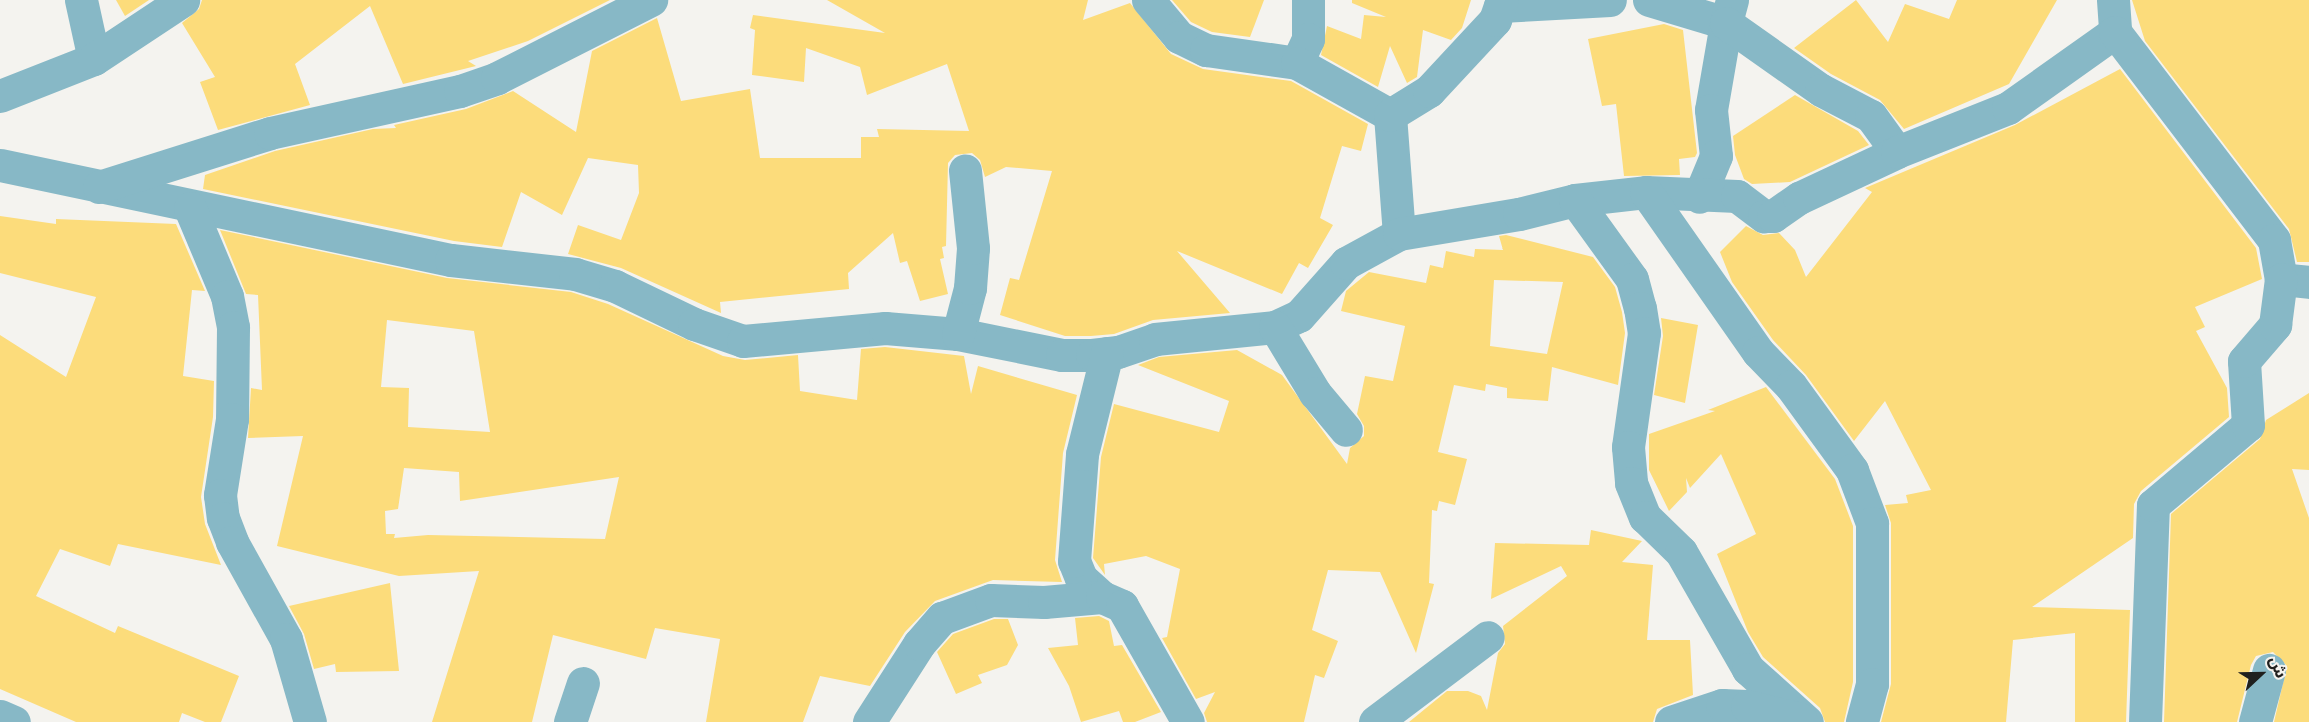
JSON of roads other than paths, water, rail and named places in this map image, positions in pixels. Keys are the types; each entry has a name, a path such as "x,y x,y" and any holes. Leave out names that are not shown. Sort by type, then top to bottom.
{"street":[{"path":"81,0 94,58"},
{"path":"0,96 94,58 183,0"},
{"path":"97,187 270,133 459,91 497,78 651,0"},
{"path":"1148,0 1179,37 1206,50 1297,63 1390,115"},
{"path":"1297,63 1308,39 1308,0"},
{"path":"1390,115 1430,91 1495,20 1501,3 1610,0"},
{"path":"1649,0 1729,11 1821,90 1871,116 1897,152"},
{"path":"2113,0 2115,32 2274,240 2295,280 2275,325 2244,361 2248,425 2153,505 2145,722"},
{"path":"1699,197 1716,156 1711,110 1729,11"},
{"path":"0,165 190,208 451,260 575,274 615,286 694,324 743,341 885,328 958,334 1062,355 1107,353 1155,339 1275,327 1299,316 1346,263 1400,234 1519,214 1575,200 1646,192 1699,197 1737,196 1764,216 1773,216 1799,198 1897,152 2008,108 2115,32"},
{"path":"1390,115 1400,234"},
{"path":"958,334 970,288 973,248 965,170"},
{"path":"1646,192 1758,352 1791,386 1852,470 1872,523 1872,684 1862,722"},
{"path":"1575,200 1632,279 1640,308 1644,333 1628,447 1631,483 1645,517 1681,552 1748,669 1805,721"},
{"path":"190,208 227,296 233,327 231,419 220,495 223,518 286,639 310,722"},
{"path":"1275,327 1315,393 1346,430"},
{"path":"1107,353 1082,454 1074,561 1081,578 1102,597 1122,606 1188,722"},
{"path":"869,722 919,644 942,618 991,600 1044,602 1102,597"},
{"path":"1375,722 1488,637"},
{"path":"2255,722 2269,670"},
{"path":"570,722 583,683"},
{"path":"1671,722 1722,705 1748,706 1805,721"},
{"path":"0,716 14,722"}]}
